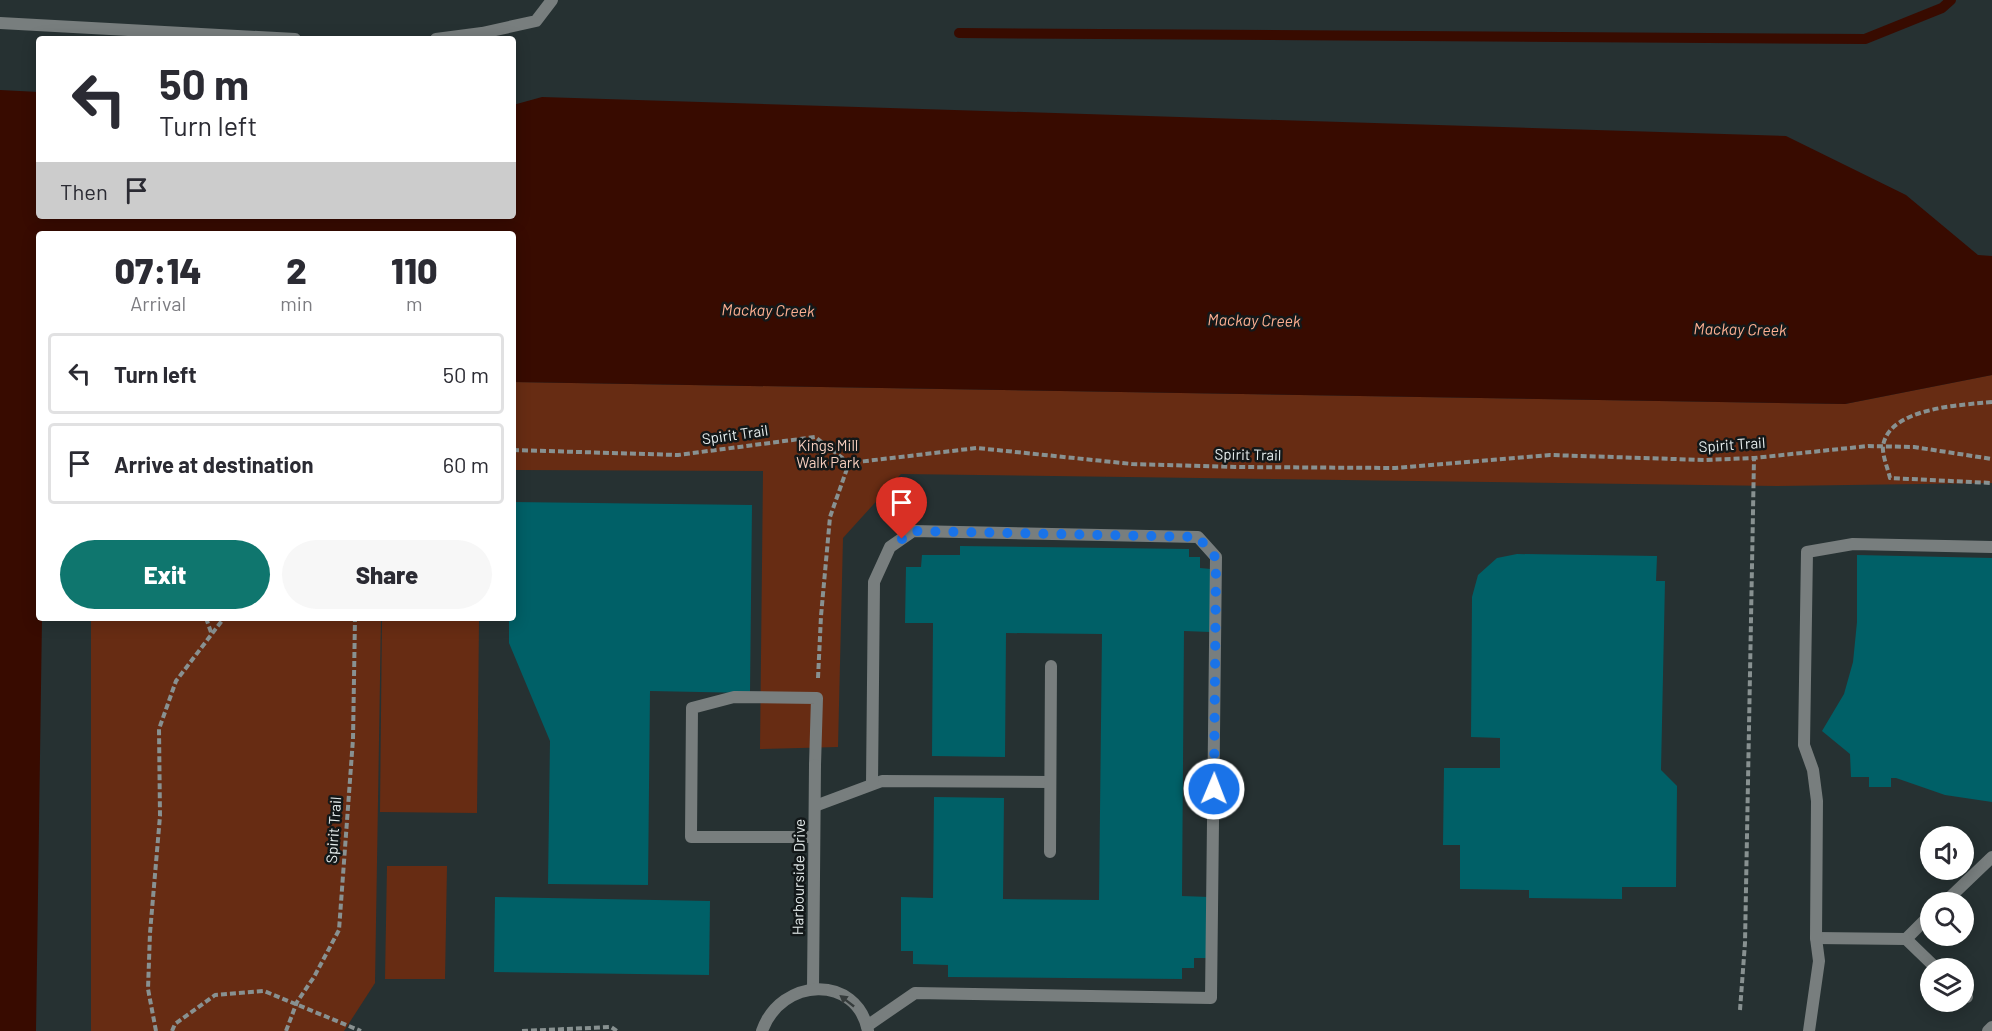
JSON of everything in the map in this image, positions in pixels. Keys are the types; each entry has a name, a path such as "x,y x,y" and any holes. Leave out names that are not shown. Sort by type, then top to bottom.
{"street":[{"path":"458,36 536,21 552,0"},
{"path":"0,23 240,36"},
{"path":"762,1031 772,1010 780,1001 801,991 813,989 836,993 846,999 855,1006 867,1028 915,993 1211,998 1216,558 1198,537 913,531 890,547 874,582 872,784"},
{"path":"1809,1031 1819,962 1816,938 1817,801 1813,770 1803,745 1807,552 1853,544 1992,547"},
{"path":"1050,852 1052,666"},
{"name":"Harbourside Drive","path":"813,989 817,698 734,697 692,708 691,837 814,837"},
{"path":"815,806 882,781 1050,782"},
{"path":"1955,892 1992,857"},
{"path":"1906,939 1920,925"},
{"path":"1816,938 1906,939 1926,958"},
{"path":"1988,1031 1992,1027"}],"path":[{"path":"1992,402 1930,408 1891,428 1883,446 1890,478 1992,483"},
{"name":"Spirit Trail","path":"516,450 678,455 815,437 849,463 977,448 1132,464 1235,467 1395,468 1550,455 1704,460 1754,458 1807,451 1883,446 1914,447 1992,459"},
{"path":"1740,1010 1745,931 1754,458"},
{"path":"818,685 820,616 830,516 849,463"},
{"path":"207,621 212,636"},
{"path":"156,1031 148,989 150,933 160,816 159,729 176,681 222,621"},
{"name":"Spirit Trail","path":"286,1031 297,1002 314,977 339,930 353,739 355,621"},
{"path":"172,1031 175,1024 215,994 264,991 297,1002 361,1031"},
{"path":"522,1031 610,1027 617,1031"}],"green space":[{"name":"Kings Mill Walk Park","path":"1992,375 1992,483 1775,486 901,474 843,538 838,747 760,749 763,471 516,470 516,382 1845,404"},
{"path":"91,621 381,621 375,983 344,1031 91,1031"},
{"path":"382,621 479,621 477,813 380,812"},
{"path":"387,866 447,866 445,979 385,979"}],"water":[{"name":"Mackay Creek","path":"0,90 36,92 36,219 516,219 516,104 542,97 1786,136 1906,195 1978,255 1992,256 1992,375 1845,404 516,382 516,231 36,231 36,621 42,621 36,1031 0,1031"}],"building":[{"path":"516,502 752,505 750,693 650,691 648,885 548,884 550,741 509,643 509,621 516,621"},
{"path":"960,546 1189,549 1189,557 1200,557 1200,568 1211,569 1210,632 1184,631 1182,896 1209,897 1208,958 1194,958 1194,968 1182,968 1182,979 948,977 948,965 913,964 913,951 901,951 901,897 933,898 934,797 1004,798 1003,899 1099,900 1102,634 1006,633 1005,757 932,756 933,623 905,623 906,567 921,567 922,555 960,555"},
{"path":"1517,554 1657,556 1656,581 1665,581 1661,770 1677,786 1676,887 1622,887 1622,899 1529,898 1529,890 1460,889 1460,845 1443,845 1444,768 1500,768 1500,738 1471,737 1472,597 1478,575 1497,558"},
{"path":"1857,555 1992,558 1992,802 1945,795 1896,778 1891,778 1891,787 1869,787 1869,777 1851,777 1850,754 1822,731 1844,694 1853,662 1857,622"},
{"path":"495,897 710,901 709,975 494,972"}],"waterway":[{"path":"959,33 1865,39 1942,8 1951,0"}],"route":[{"path":"902,539 913,531 1198,537 1216,558 1214,789"}]}
